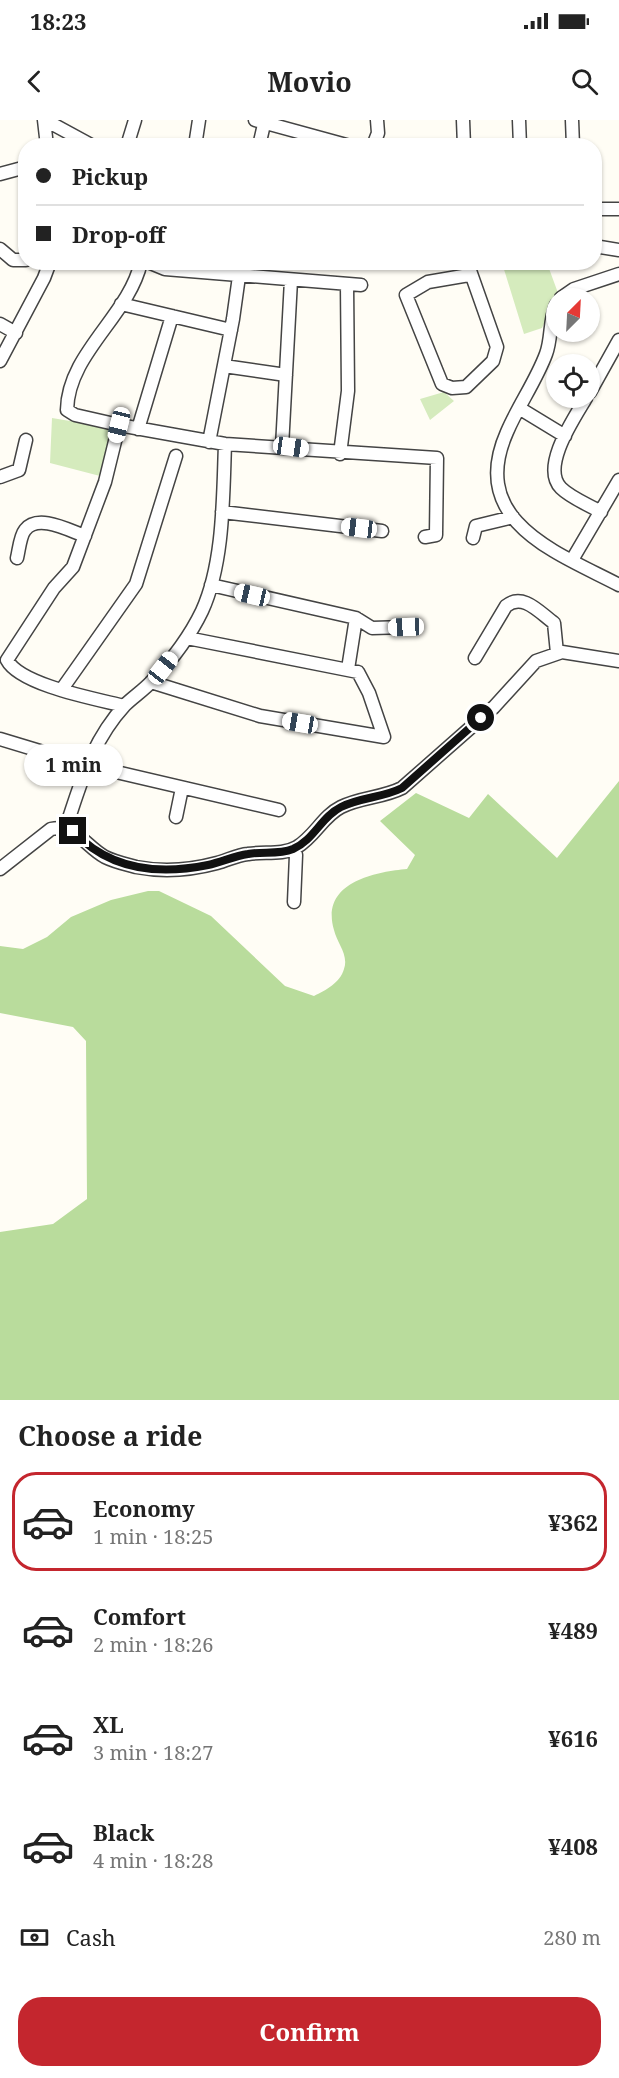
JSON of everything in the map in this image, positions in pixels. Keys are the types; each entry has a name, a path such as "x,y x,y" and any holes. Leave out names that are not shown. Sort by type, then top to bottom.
{"street":[{"path":"44,120 46,138"},
{"path":"44,120 78,138"},
{"path":"129,138 135,120"},
{"path":"196,138 199,120"},
{"path":"376,138 377,120"},
{"path":"463,120 464,138"},
{"path":"519,120 520,138"},
{"path":"572,120 573,138"},
{"path":"260,138 261,121 313,138"},
{"path":"0,174 18,169"},
{"path":"602,209 619,209"},
{"path":"602,247 619,250"},
{"path":"0,249 13,260 18,260"},
{"path":"0,361 46,270"},
{"path":"139,270 121,304 88,352 68,394 67,410 75,415 119,425 209,442 340,454 437,458 436,535 425,537"},
{"path":"199,270 239,277 361,285"},
{"path":"209,442 231,330 240,270"},
{"path":"465,270 428,282 406,295 442,384 452,388 466,387 493,361 497,347 468,270"},
{"path":"577,288 619,274"},
{"path":"282,447 291,280"},
{"path":"340,454 348,392 347,284"},
{"path":"121,304 231,330"},
{"path":"138,429 172,316"},
{"path":"0,324 16,333"},
{"path":"600,374 619,340"},
{"path":"548,342 546,354 502,444 498,474 500,491 513,518 537,543 619,585"},
{"path":"224,366 286,375"},
{"path":"519,408 565,436"},
{"path":"580,408 565,436 556,459 555,476 559,487 601,512"},
{"path":"119,425 105,482 73,567 54,588 3,661 16,673 62,689 124,706"},
{"path":"0,477 19,470 26,440"},
{"path":"66,827 86,765 124,706 151,682 187,638 202,611 211,585 222,512 225,444"},
{"path":"62,689 136,584 176,456"},
{"path":"572,560 619,480"},
{"path":"222,512 382,531"},
{"path":"473,538 476,526 513,518"},
{"path":"17,558 25,530 33,524 52,524 85,536"},
{"path":"211,585 356,618 372,628 406,627"},
{"path":"476,658 506,606 513,600 522,600 554,623 557,653"},
{"path":"348,669 356,618"},
{"path":"151,682 260,716 384,737 369,693 358,672 187,638"},
{"path":"0,868 10,864 51,829 66,827 105,856 144,868 178,870 207,865 249,853 272,854 294,849 305,842 338,808 372,796 388,795 402,788 494,707 537,662 557,653 586,654 619,661"},
{"path":"0,739 86,765 279,810"},
{"path":"176,817 183,788"},
{"path":"294,849 296,855 294,902"}],"green space":[{"path":"504,270 550,270 556,288 546,288 546,319 542,328 524,334"},
{"path":"444,392 454,401 430,420 420,399"},
{"path":"52,418 106,427 111,432 100,476 50,463"},
{"path":"619,781 619,1400 0,1400 0,1232 53,1224 87,1199 86,1041 73,1027 0,1013 0,946 23,949 47,937 71,917 111,900 148,891 159,891 211,916 285,986 314,996 336,982 344,969 345,959 335,935 332,914 335,901 342,891 366,877 407,869 415,855 380,821 416,793 469,818 488,794 557,858"}],"route":[{"path":"73,831 92,848 123,864 163,870 207,865 249,853 272,854 294,849 305,842 338,808 372,796 388,795 402,788 481,718"}]}
